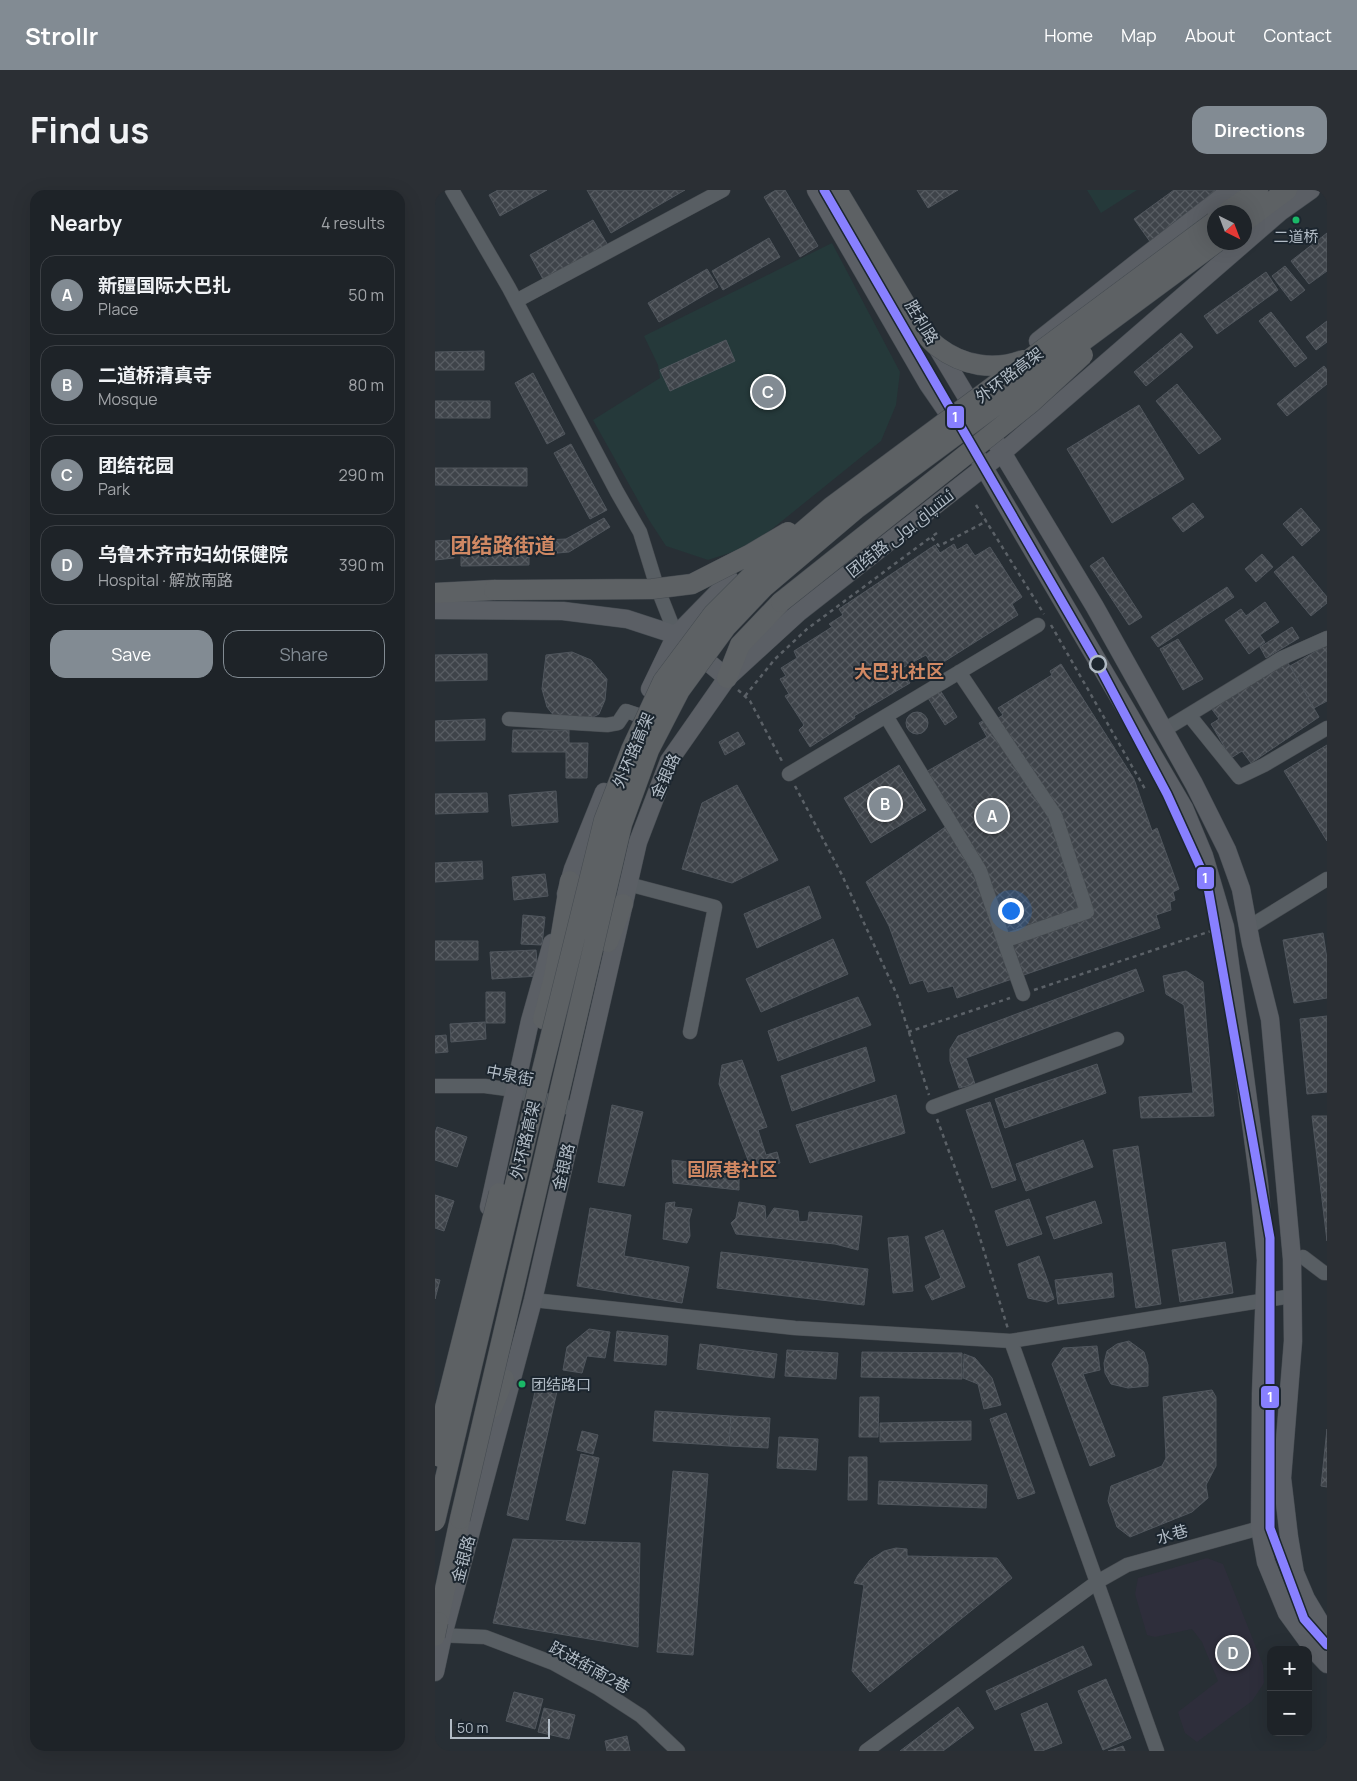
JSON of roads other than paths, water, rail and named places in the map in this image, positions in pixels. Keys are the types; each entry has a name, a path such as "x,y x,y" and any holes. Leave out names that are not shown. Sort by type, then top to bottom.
{"highway":[{"path":"837,190 919,327 936,346 958,360 983,366 1009,365 1033,356 1055,341"},
{"path":"1237,205 1258,190"},
{"path":"1252,217 1287,190"},
{"name":"外环路高架","path":"435,1521 604,820 631,750 663,680 713,614 752,575 845,497 1207,228"},
{"name":"外环路高架","path":"437,1636 460,1519 622,824 649,750 680,690 726,627 763,587 849,515 1207,250"},
{"path":"727,678 739,645 781,602 1031,403 1163,283"},
{"path":"435,593 495,590 652,589 692,584 749,555 845,497"},
{"path":"435,1513 443,1412 554,977 569,881"},
{"path":"479,1440 504,1379 608,942 623,904"}],"main road":[{"path":"816,190 928,384 984,467 1184,808 1204,856 1225,926 1259,1183 1267,1260 1261,1394 1260,1528 1266,1562 1287,1613 1314,1650 1327,1664"},
{"name":"胜利路","path":"843,190 967,399 1003,453 1095,607 1194,784 1227,850 1241,889 1251,942 1270,1019 1292,1259 1293,1341 1282,1478 1283,1488 1295,1573 1305,1599 1327,1634"},
{"path":"435,1456 530,1021 569,881 620,754 676,635 730,580 859,488 1139,261 1231,190"},
{"name":"团结路 ئىتتىپاق يولى","path":"727,678 798,613 1003,453 1280,212 1311,190"},
{"path":"435,584 619,582 657,587 730,580"},
{"path":"435,610 563,611 627,620 676,635 727,678"},
{"name":"金银路","path":"435,1672 437,1636 533,1300 637,842 669,761 727,678"}],"street":[{"path":"452,190 516,301 640,532 657,587 676,635"},
{"path":"516,301 723,190"},
{"path":"789,774 1038,625"},
{"path":"1164,730 1282,658 1327,638"},
{"path":"959,672 1055,815 1087,912 1004,941"},
{"path":"509,719 607,725 618,722 626,711 638,715"},
{"path":"1189,715 1239,777 1264,766 1327,728"},
{"path":"886,716 980,871 1023,994"},
{"path":"1249,927 1327,879"},
{"path":"628,884 715,908 690,1032"},
{"path":"933,1107 1117,1039"},
{"name":"中泉街","path":"435,1086 485,1086 514,1090 576,1110"},
{"path":"1303,1257 1324,1273 1327,1273"},
{"path":"533,1300 795,1328 1011,1341 1265,1302 1292,1296"},
{"path":"1011,1341 1157,1751"},
{"name":"水巷","path":"866,1751 1097,1582 1127,1565 1260,1528"},
{"name":"跃进街南2巷","path":"437,1636 485,1637 553,1664 598,1688 641,1716 678,1751"}],"place":[{"name":"二道桥","path":"1296,220"},
{"name":"团结花园","path":"768,392"},
{"name":"二道桥清真寺","path":"885,804"},
{"name":"新疆国际大巴扎","path":"992,816"},
{"name":"团结路口","path":"522,1384"},
{"name":"乌鲁木齐市妇幼保健院","path":"1233,1653"}],"district":[{"name":"团结路街道","path":"503,545"},
{"name":"大巴扎社区","path":"899,671"},
{"name":"固原巷社区","path":"732,1169"}]}
